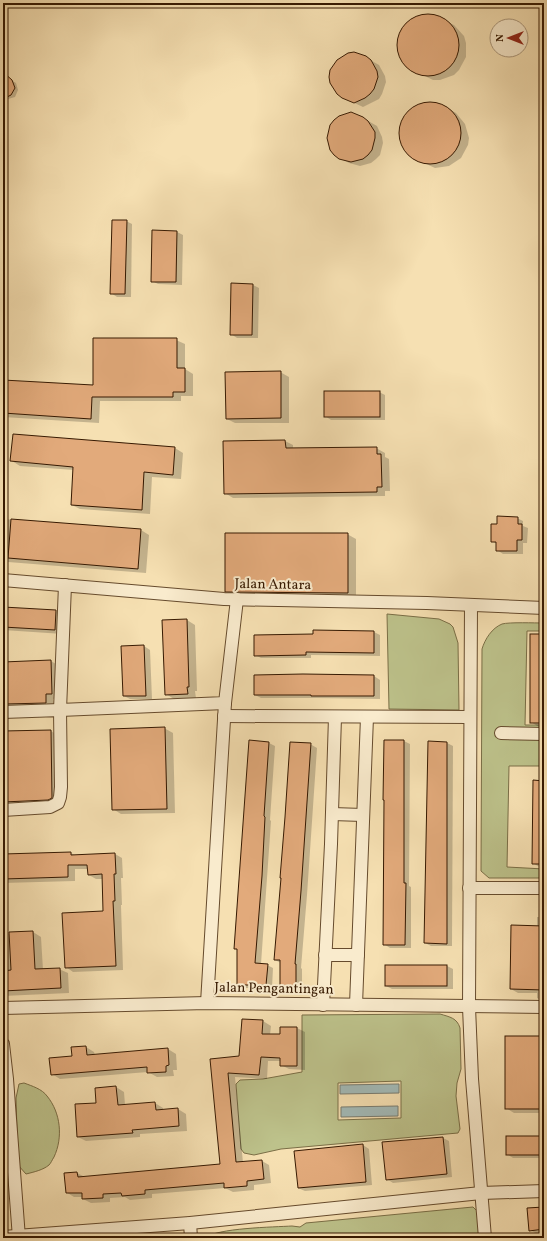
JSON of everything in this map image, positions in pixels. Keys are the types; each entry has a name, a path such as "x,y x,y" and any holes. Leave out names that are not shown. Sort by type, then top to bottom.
{"street":[{"name":"Jalan Antara","path":"3,580 236,600 427,603 544,608"},
{"path":"3,810 50,807 58,804 60,797 60,710 65,585"},
{"path":"207,1003 224,716 236,600"},
{"path":"471,605 469,1007 472,1079 486,1238"},
{"path":"3,712 225,703"},
{"path":"224,716 470,717"},
{"path":"323,1005 335,717"},
{"path":"356,1005 367,717"},
{"path":"501,733 544,734"},
{"path":"332,814 363,815"},
{"path":"469,888 544,888"},
{"path":"325,955 358,955"},
{"name":"Jalan Pengantingan","path":"3,1008 207,1003 544,1007"},
{"path":"3,1044 7,1079 18,1237"},
{"path":"3,1237 190,1223 481,1193 544,1191"},
{"path":"190,1223 191,1238"}],"green space":[{"path":"387,614 439,619 453,627 458,643 459,710 389,709"},
{"path":"544,623 544,631 527,631 525,725 544,725 544,766 509,766 507,867 544,869 544,878 489,878 481,871 482,649 489,634 502,624"},
{"path":"440,1014 455,1020 460,1028 461,1069 457,1083 456,1096 460,1129 458,1133 281,1149 254,1155 244,1153 241,1149 236,1084 240,1080 263,1079 302,1072 302,1015","holes":["401,1081 401,1118 338,1120 338,1083"]},
{"path":"24,1083 37,1088 47,1096 55,1110 59,1126 59,1142 50,1164 41,1170 26,1174 18,1165 16,1098 19,1084"},
{"path":"473,1207 477,1211 480,1238 300,1238 299,1235 281,1238 206,1238 221,1232 233,1230 292,1226 300,1227 306,1223"}],"water":[{"path":"399,1084 399,1093 340,1094 340,1085"},
{"path":"398,1106 398,1116 341,1117 341,1107"}],"building":[{"path":"428,14 445,19 450,23 454,28 459,45 454,62 450,67 445,71 428,76 411,71 406,67 402,62 397,45 402,28 406,23 411,19"},
{"path":"354,52 366,56 371,60 377,71 378,77 374,89 370,94 354,103 337,94 330,83 329,77 330,70 337,60 348,53"},
{"path":"3,72 12,80 15,88 11,95 3,99"},
{"path":"430,102 447,107 452,111 456,116 461,133 456,150 452,155 447,159 430,164 413,159 408,155 404,150 399,133 404,116 408,111 413,107"},
{"path":"351,112 368,121 375,132 375,138 372,150 368,155 363,159 351,162 339,159 334,155 330,150 327,138 330,125 334,120 339,116"},
{"path":"112,220 127,220 125,294 110,294"},
{"path":"152,230 177,231 176,282 151,282"},
{"path":"231,283 253,284 252,335 230,335"},
{"path":"93,338 177,338 177,368 185,368 185,392 173,392 173,397 92,397 91,419 3,413 3,380 93,385"},
{"path":"281,371 281,418 226,419 225,372"},
{"path":"324,391 380,391 380,417 324,417"},
{"path":"13,434 175,447 173,475 144,472 142,510 71,505 73,467 10,461"},
{"path":"285,440 286,448 377,447 377,454 381,454 382,487 377,487 377,492 224,494 223,441"},
{"path":"497,516 518,517 518,524 522,524 522,540 517,540 517,551 496,551 496,542 491,542 491,524 497,524"},
{"path":"11,519 141,529 138,569 8,558"},
{"path":"225,533 348,533 348,593 225,592"},
{"path":"3,607 56,610 55,630 3,627"},
{"path":"187,619 188,694 165,695 162,620"},
{"path":"313,630 374,631 374,653 306,652 306,655 254,656 254,635 313,634"},
{"path":"530,634 544,634 544,723 530,723"},
{"path":"144,645 146,696 123,696 121,646"},
{"path":"51,660 52,694 46,694 46,703 5,704 5,696 3,696 3,662"},
{"path":"254,675 374,675 374,696 254,695"},
{"path":"165,727 167,809 112,810 110,729"},
{"path":"51,730 52,798 48,800 3,802 3,731"},
{"path":"249,740 269,742 262,876 255,963 268,964 266,985 237,985 237,949 234,949"},
{"path":"384,740 404,740 404,883 406,883 405,945 383,945"},
{"path":"428,741 447,742 447,944 424,943"},
{"path":"290,742 311,743 295,964 296,986 280,986 280,960 274,960"},
{"path":"533,780 544,781 544,864 532,864"},
{"path":"71,852 71,855 115,853 115,901 113,901 116,966 65,968 62,913 103,911 102,874 88,875 87,865 68,865 68,877 3,879 3,854"},
{"path":"511,925 544,926 544,990 510,989"},
{"path":"33,931 35,969 60,968 61,988 3,991 3,971 11,970 9,932"},
{"path":"385,965 447,965 447,986 385,986"},
{"path":"242,1019 263,1020 262,1034 280,1034 280,1027 297,1027 297,1066 280,1066 280,1058 261,1057 259,1075 228,1073 236,1162 262,1160 264,1179 247,1181 247,1186 224,1188 224,1183 145,1190 145,1194 122,1196 121,1193 103,1194 103,1198 82,1199 82,1193 66,1193 64,1173 77,1172 78,1177 220,1164 210,1059 239,1056"},
{"path":"505,1036 544,1036 544,1109 505,1109"},
{"path":"86,1046 87,1055 168,1048 169,1065 166,1066 166,1072 147,1073 147,1067 51,1075 49,1058 72,1056 71,1047"},
{"path":"116,1086 118,1105 155,1102 156,1110 178,1108 179,1126 132,1130 133,1133 77,1137 75,1104 96,1103 95,1088"},
{"path":"506,1136 541,1136 541,1155 506,1155"},
{"path":"443,1137 447,1174 386,1180 382,1142"},
{"path":"363,1144 366,1182 298,1188 294,1151"},
{"path":"544,1207 544,1229 529,1231 527,1208"}]}
